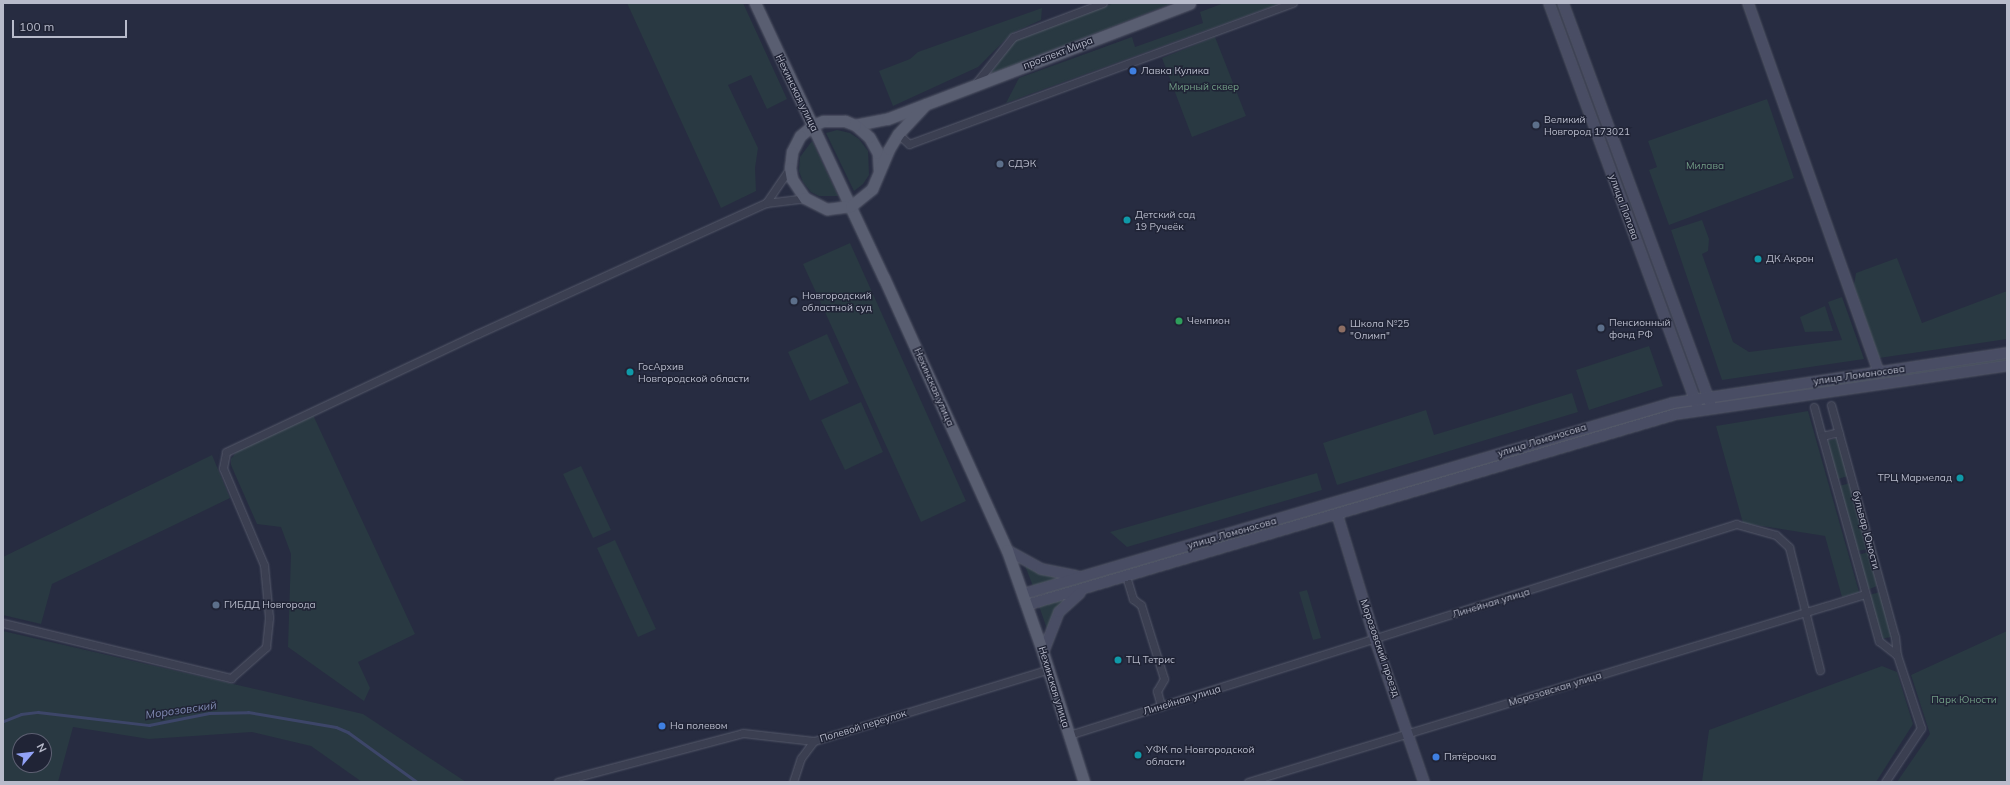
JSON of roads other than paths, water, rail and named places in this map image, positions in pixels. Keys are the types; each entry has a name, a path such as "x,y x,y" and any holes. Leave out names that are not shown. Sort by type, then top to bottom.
{"main road":[{"name":"Нехинская улица","path":"755,3 851,206 1007,550 1049,669 1084,782"},
{"name":"проспект Мира","path":"813,125 834,120 855,125 887,119 1190,3"},
{"name":"улица Попова","path":"1549,3 1699,411"},
{"name":"улица Попова","path":"1563,3 1712,409"},
{"path":"1748,3 1879,372"},
{"name":"проспект Мира","path":"790,168 792,179 805,198 827,209 851,206 867,196 898,134 926,104"},
{"path":"790,168 795,144 813,125"},
{"path":"855,125 874,144 879,171"},
{"name":"улица Ломоносова","path":"1023,594 1552,437 1694,399 2007,353"},
{"name":"улица Ломоносова","path":"1027,605 1669,416 2007,366"},
{"path":"1552,437 1555,449"},
{"name":"Морозовский проезд","path":"1337,514 1375,639 1409,734 1424,782"},
{"path":"1212,538 1216,550"},
{"name":"улица Ломоносова","path":"1007,550 1033,565 1054,574 1088,575"},
{"name":"улица Ломоносова","path":"1043,652 1053,624 1064,606 1077,595 1095,585"}],"street":[{"path":"974,85 1013,37 1103,3"},
{"path":"898,134 909,144 1293,3"},
{"path":"766,203 790,168"},
{"path":"3,623 231,678 266,647 269,617 264,565 224,468 226,452 477,334 766,203 805,198"},
{"name":"бульвар Юности","path":"1831,405 1895,637 1897,656 1921,728 1885,782"},
{"path":"1814,407 1879,641 1897,656"},
{"path":"1822,436 1839,432"},
{"name":"Линейная улица","path":"1069,735 1736,524 1776,535 1789,547 1820,670"},
{"path":"1126,576 1133,599 1141,605 1164,678 1156,691 1161,706"},
{"name":"Морозовская улица","path":"1248,782 1862,596"},
{"name":"Полевой переулок","path":"558,782 743,733 814,741 1049,669"},
{"path":"793,782 802,758 814,741"}],"waterway":[{"name":"Морозовский","path":"4,721 21,714 38,712 149,725 209,713 248,712 336,727 348,732 417,782"}],"place":[{"name":"Лавка Кулика","path":"1133,71"},
{"name":"Великий Новгород 173021","path":"1536,125"},
{"name":"СДЭК","path":"1000,164"},
{"name":"Детский сад 19 Ручеёк","path":"1127,220"},
{"name":"ДК Акрон","path":"1758,259"},
{"name":"Новгородский областной суд","path":"794,301"},
{"name":"Чемпион","path":"1179,321"},
{"name":"Пенсионный фонд РФ","path":"1601,328"},
{"name":"Школа №25 \"Олимп\"","path":"1342,329"},
{"name":"ГосАрхив Новгородской области","path":"630,372"},
{"name":"ТРЦ Мармелад","path":"1960,478"},
{"name":"ГИБДД Новгорода","path":"216,605"},
{"name":"ТЦ Тетрис","path":"1118,660"},
{"name":"На полевом","path":"662,726"},
{"name":"УФК по Новгородской области","path":"1138,755"},
{"name":"Пятёрочка","path":"1436,757"}],"park label":[{"name":"Мирный сквер","path":"1204,87"},
{"name":"Милава","path":"1705,166"},
{"name":"Парк Юности","path":"1964,700"}]}
